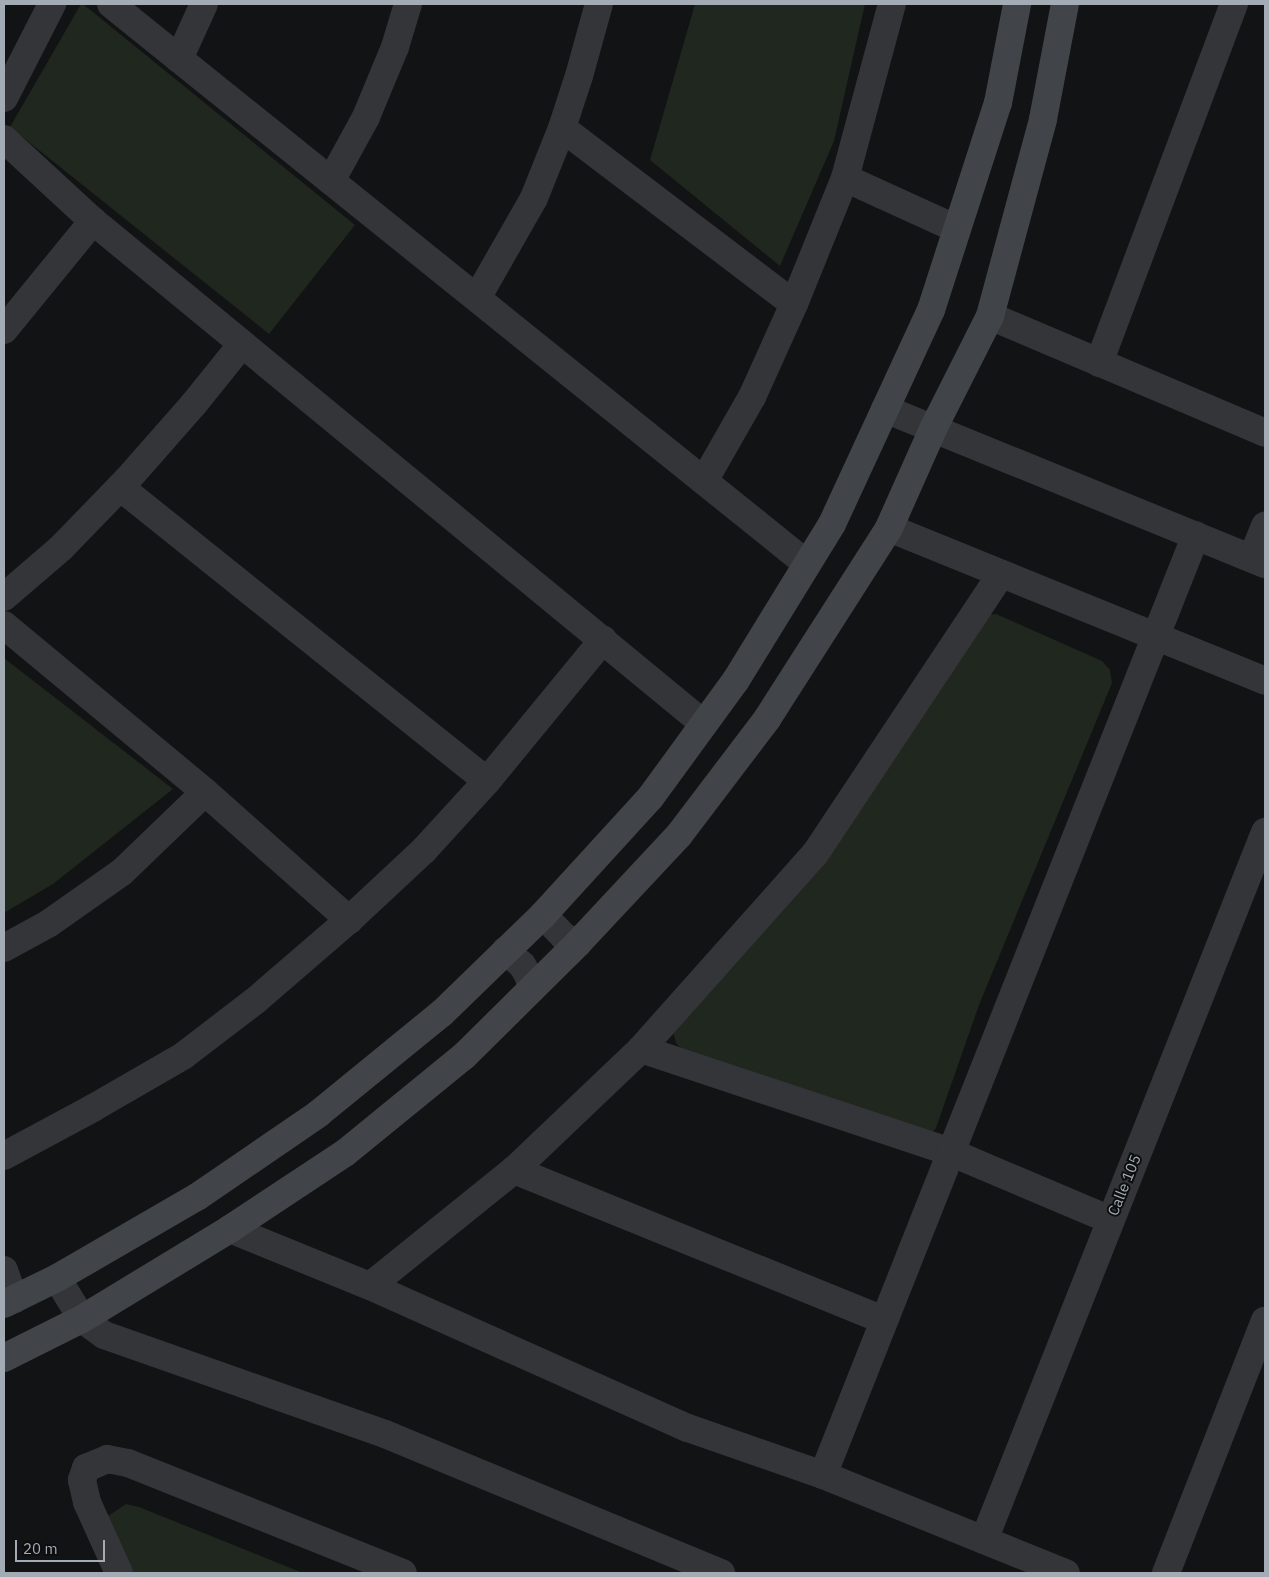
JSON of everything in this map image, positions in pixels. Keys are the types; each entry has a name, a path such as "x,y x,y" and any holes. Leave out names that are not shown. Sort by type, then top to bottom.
{"street":[{"path":"4,98 52,4"},
{"path":"111,4 807,564"},
{"path":"179,58 204,4"},
{"path":"331,181 366,117 395,47 408,4"},
{"path":"477,298 534,198 562,128 580,76 599,4"},
{"path":"704,481 752,397 794,304 845,178 892,4"},
{"path":"4,1270 9,1302 57,1278 198,1196 318,1114 442,1013 543,915 650,798 736,680 832,524 931,310 998,103 1017,4"},
{"path":"4,1358 82,1319 230,1229 345,1153 464,1056 578,943 679,835 767,720 889,528 933,428 990,316 1043,119 1065,4"},
{"path":"1099,363 1234,4"},
{"path":"562,128 794,304"},
{"path":"4,139 93,221 704,724"},
{"path":"845,178 958,229"},
{"path":"4,330 93,221"},
{"path":"990,316 1099,363 1263,426"},
{"path":"4,596 61,548 120,487 193,404 242,344"},
{"path":"885,409 1259,561 1265,525"},
{"path":"120,487 487,781"},
{"path":"889,528 1265,681"},
{"path":"823,1475 1196,535"},
{"path":"370,1286 514,1170 641,1049 815,854 1002,574"},
{"path":"4,625 205,792 349,920"},
{"path":"4,1156 94,1108 183,1056 255,1001 349,920 424,850 487,781 602,640"},
{"path":"4,948 48,924 122,872 205,792"},
{"name":"Calle 105","path":"984,1540 1265,832"},
{"path":"543,915 564,937 578,943"},
{"path":"505,951 522,965 528,975 532,988"},
{"path":"641,1049 950,1152 1110,1220"},
{"path":"514,1170 883,1320"},
{"path":"230,1229 370,1286 688,1428 823,1475 1066,1573"},
{"path":"57,1278 82,1319 104,1335 385,1434 722,1573"},
{"path":"1166,1573 1265,1321"},
{"path":"119,1573 87,1502 82,1480 86,1468 107,1459 128,1463 401,1573"}],"shaded area":[{"path":"81,4 355,225 269,334 10,127"},
{"path":"695,4 865,4 834,141 780,266 650,160"},
{"path":"996,614 1102,661 1110,670 1112,683 979,1005 936,1128 928,1138 682,1050 676,1043 673,1032 983,615"},
{"path":"4,658 173,789 53,884 4,913"},
{"path":"126,1504 139,1507 303,1573 120,1573 108,1516"}]}
